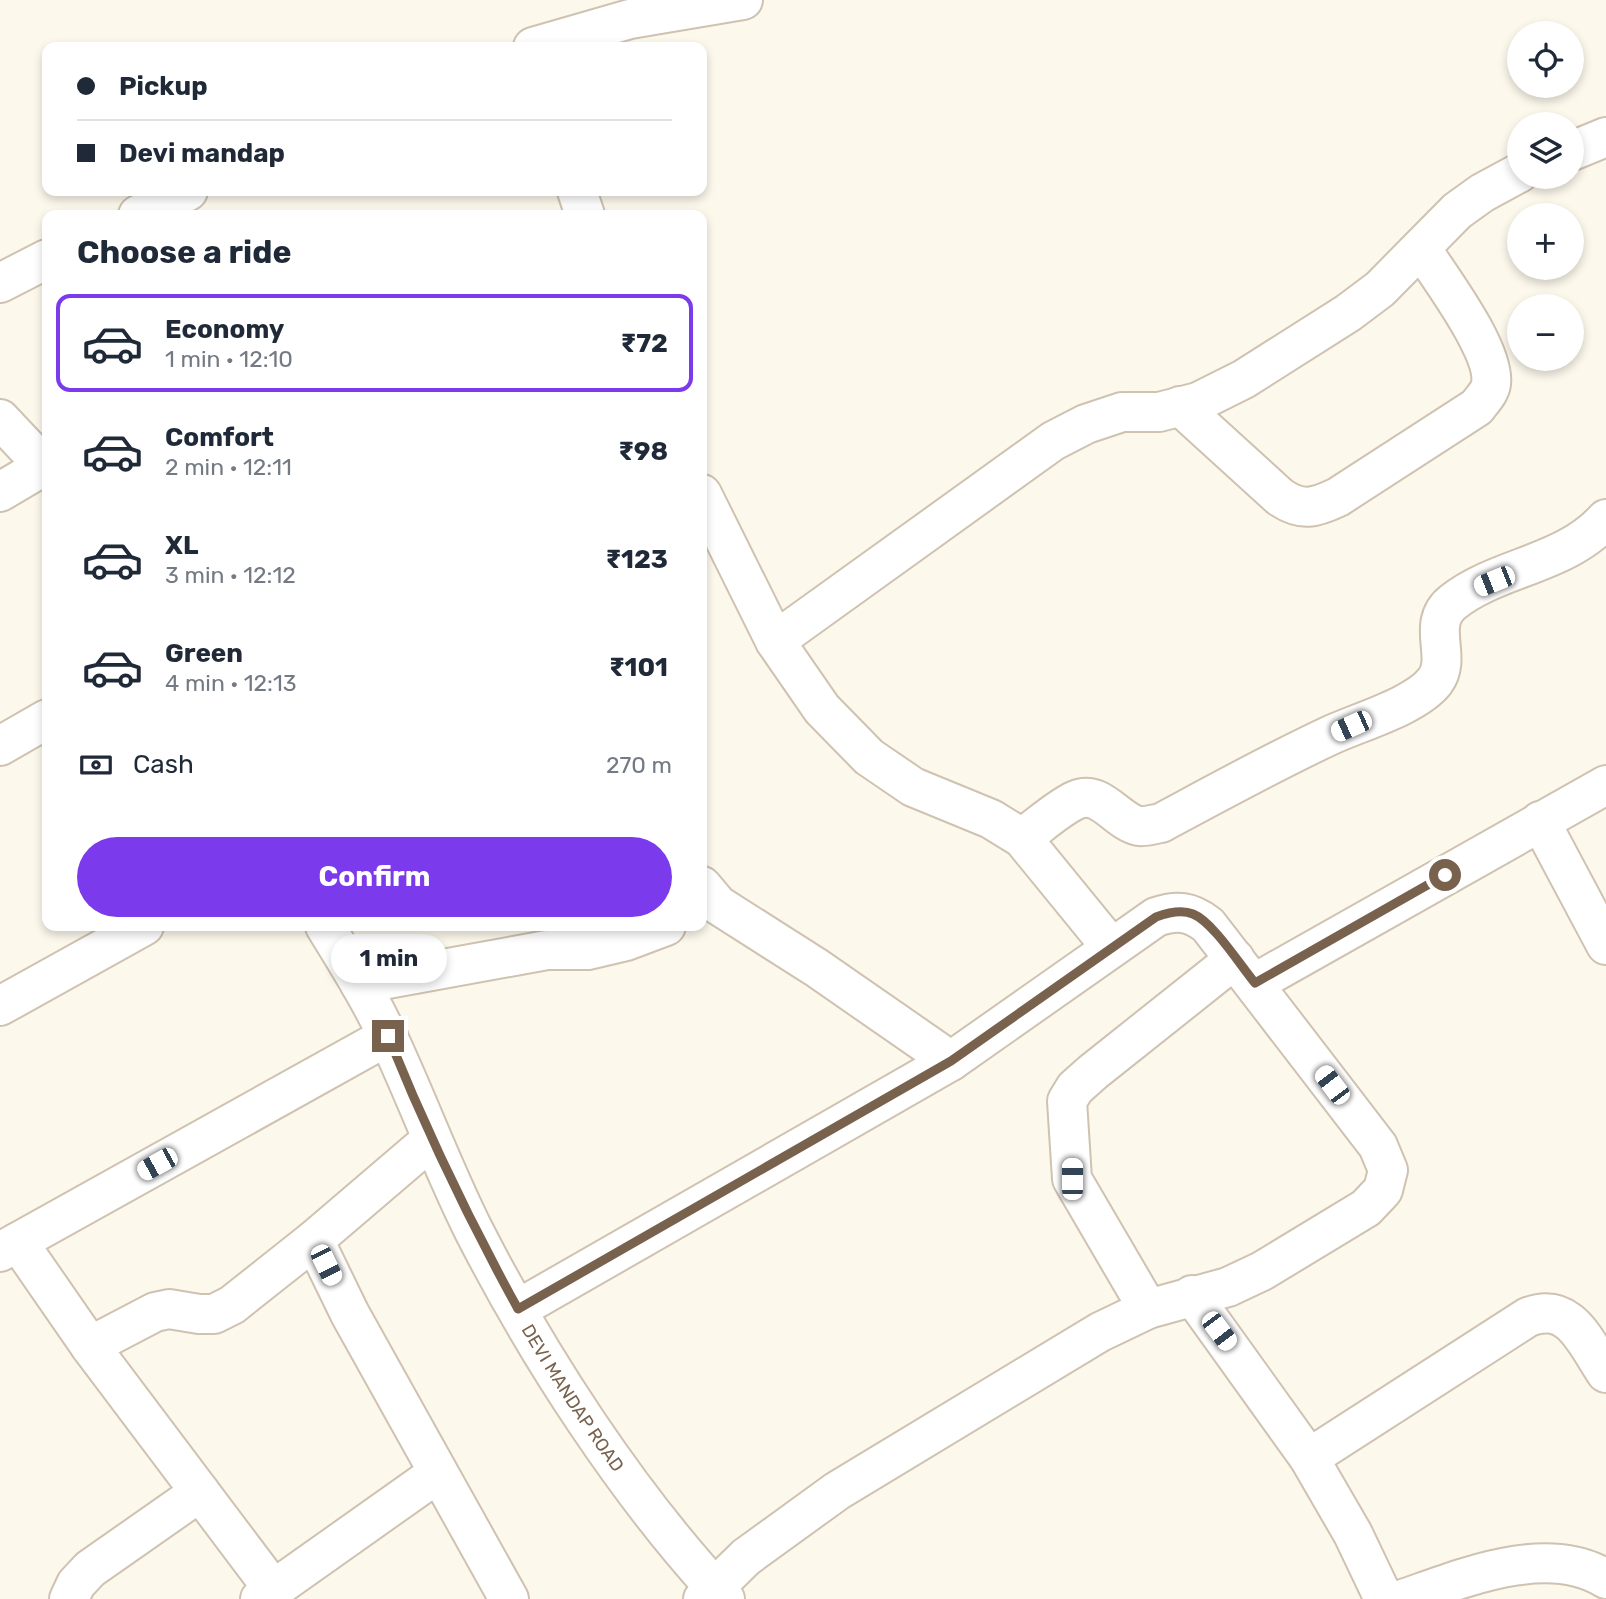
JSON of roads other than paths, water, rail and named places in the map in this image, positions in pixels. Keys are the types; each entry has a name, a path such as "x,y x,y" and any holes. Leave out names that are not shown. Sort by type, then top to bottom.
{"street":[{"path":"550,42 630,19 743,0"},
{"path":"1584,146 1606,136"},
{"path":"775,641 1054,441 1086,424 1122,412 1159,412 1198,402 1244,379 1348,313 1380,289 1457,211 1507,179"},
{"path":"148,210 178,196"},
{"path":"1180,406 1280,497 1295,507 1315,508 1338,497 1477,407 1491,387 1492,368 1484,348 1421,248"},
{"path":"0,283 42,262"},
{"path":"0,419 41,454 0,492"},
{"path":"707,504 775,641 822,709 869,757 912,787 991,819 1022,838 1111,947"},
{"path":"1022,838 1077,800 1089,797 1100,800 1126,821 1142,827 1161,822 1330,736 1416,697 1435,681 1442,662 1439,623 1450,604 1470,591 1578,543 1606,519"},
{"path":"0,746 42,722"},
{"path":"1148,1309 1072,1179 1067,1101 1075,1088 1093,1072 1245,971 1606,785"},
{"path":"1540,821 1606,945"},
{"path":"707,901 817,968 951,1061"},
{"path":"518,1309 951,1061 1111,947 1156,917 1172,911 1193,913 1208,925 1378,1146 1388,1170 1383,1190 1366,1208 1262,1271 1228,1287 1148,1309 1100,1332 837,1491 746,1557 715,1596"},
{"path":"0,1006 135,931"},
{"name":"DEVI MANDAP ROAD","path":"328,931 388,1036 431,1140 475,1232 518,1309 566,1388 658,1523 715,1596"},
{"path":"360,984 547,950 589,950 653,931"},
{"path":"388,1036 9,1247 90,1346 200,1492 267,1594 438,1474"},
{"path":"90,1346 155,1311 169,1309 214,1314 232,1304 314,1240 431,1140"},
{"path":"314,1240 350,1314 509,1599"},
{"path":"1192,1295 1309,1458 1353,1534 1384,1599"},
{"path":"1309,1458 1528,1317 1545,1311 1558,1313 1573,1325 1606,1373"},
{"path":"69,1599 76,1584 90,1569 200,1492"},
{"path":"1403,1599 1494,1568 1553,1564 1597,1573 1606,1579"}]}
